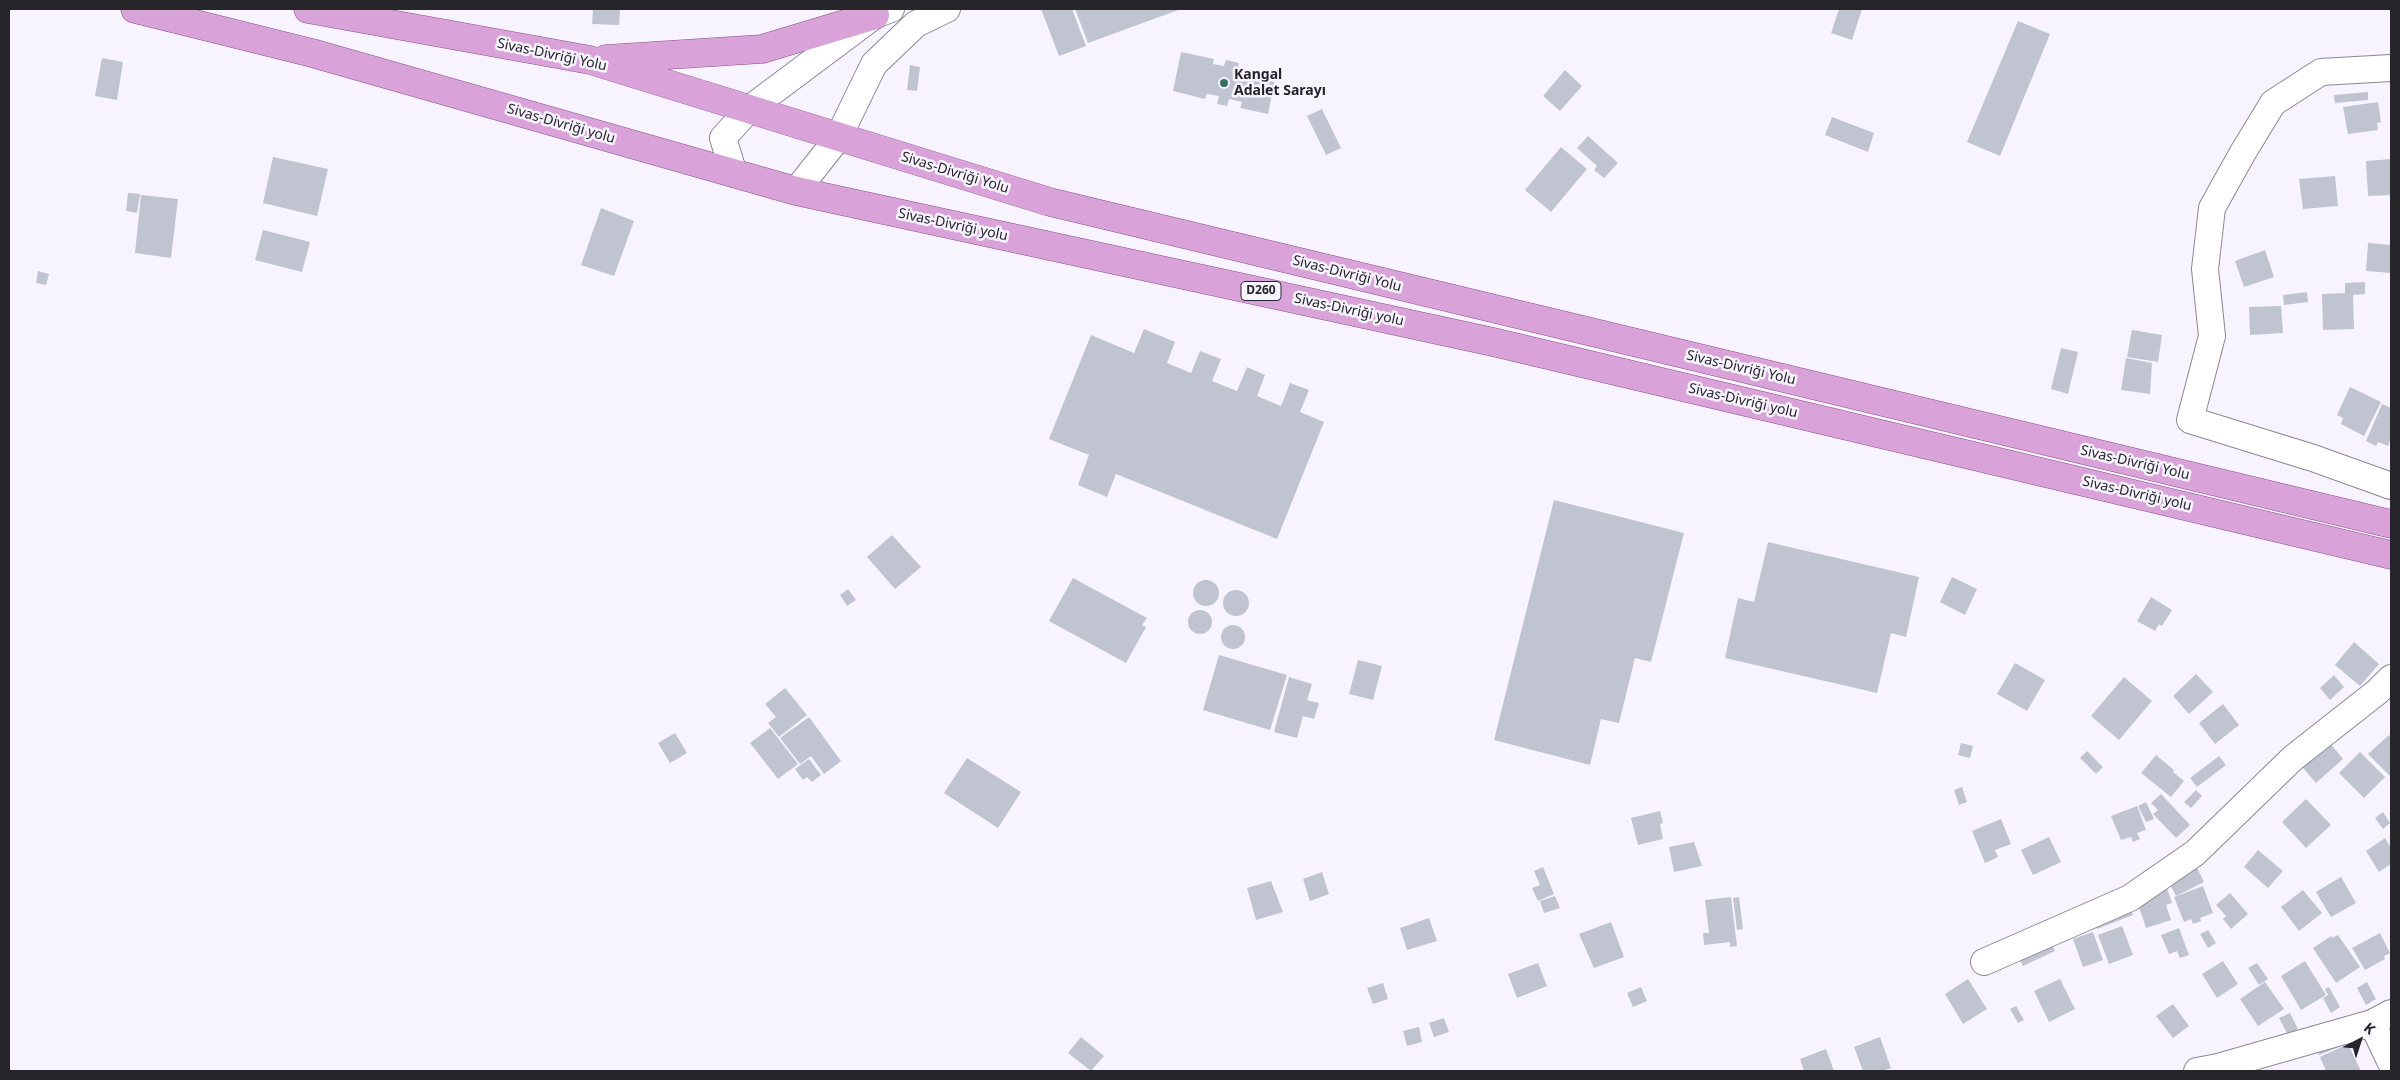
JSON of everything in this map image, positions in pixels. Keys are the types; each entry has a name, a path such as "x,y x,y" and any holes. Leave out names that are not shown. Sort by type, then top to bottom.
{"main road":[{"name":"Sivas-Divriği yolu","path":"135,9 312,53 796,191 1493,342 2391,555"},
{"name":"Sivas-Divriği Yolu","path":"308,9 590,60 1050,202 2391,524"},
{"path":"590,60 762,49 883,12"}],"street":[{"path":"796,191 838,138 874,64 916,24 947,9"},
{"path":"734,174 723,138 748,110 883,12"},
{"path":"2391,68 2321,72 2273,103 2242,154 2212,208 2205,269 2212,336 2190,420 2313,458 2391,486"},
{"path":"1984,962 2130,898 2195,853 2293,758 2377,692 2391,678"},
{"path":"2197,1071 2218,1067 2382,1018 2391,1063"}],"building":[{"path":"593,9 620,10 619,25 592,24"},
{"path":"1041,9 1072,9 1086,46 1059,56"},
{"path":"1075,9 1181,9 1088,43"},
{"path":"1839,9 1862,9 1852,40 1831,33"},
{"path":"2018,21 2050,34 2000,156 1967,142"},
{"name":"Kangal Adalet Sarayı","path":"1181,52 1214,59 1213,64 1224,66 1226,60 1239,63 1237,71 1248,73 1249,69 1276,75 1268,114 1240,108 1242,102 1229,99 1227,106 1217,104 1219,96 1207,94 1205,99 1173,91"},
{"path":"102,58 123,62 117,100 95,96"},
{"path":"910,65 920,67 917,91 907,90"},
{"path":"1565,70 1582,86 1560,111 1543,96"},
{"path":"2368,92 2368,100 2335,103 2334,95"},
{"path":"2378,102 2381,122 2377,123 2378,130 2348,134 2343,107"},
{"path":"1322,109 1341,148 1326,155 1307,116"},
{"path":"1832,117 1874,133 1868,152 1825,135"},
{"path":"1588,136 1618,163 1604,178 1594,170 1597,166 1577,148"},
{"path":"1561,147 1587,169 1551,212 1525,190"},
{"path":"273,157 328,169 317,216 263,203"},
{"path":"2391,159 2391,195 2368,196 2366,161"},
{"path":"2335,176 2338,206 2303,209 2299,179"},
{"path":"128,193 140,194 137,213 126,211"},
{"path":"141,195 178,199 171,258 135,253"},
{"path":"601,208 634,221 614,276 581,265"},
{"path":"263,230 310,242 302,272 255,260"},
{"path":"2368,243 2391,245 2391,273 2366,271"},
{"path":"2265,250 2274,277 2244,287 2235,261"},
{"path":"38,271 49,274 46,285 36,283"},
{"path":"2365,282 2365,294 2353,295 2354,329 2323,330 2322,294 2345,293 2345,283"},
{"path":"2307,292 2308,302 2284,305 2283,295"},
{"path":"2281,306 2283,333 2250,335 2249,307"},
{"path":"1144,329 1175,342 1167,363 1191,373 1200,351 1221,359 1212,381 1237,391 1247,367 1265,375 1257,396 1281,406 1290,383 1309,390 1300,412 1324,422 1277,539 1116,474 1107,497 1078,485 1089,455 1049,439 1091,335 1134,353"},
{"path":"2132,330 2162,335 2158,362 2127,357"},
{"path":"2061,348 2078,352 2068,394 2051,389"},
{"path":"2126,358 2152,363 2150,394 2121,390"},
{"path":"2350,387 2381,402 2364,436 2341,424 2343,418 2337,415"},
{"path":"2382,404 2391,408 2391,437 2388,446 2378,442 2376,446 2366,441"},
{"path":"1554,500 1684,533 1651,662 1635,658 1619,723 1601,719 1590,765 1494,740"},
{"path":"892,535 921,567 895,589 867,557"},
{"path":"1768,542 1919,577 1906,637 1891,633 1877,693 1725,658 1738,598 1754,602"},
{"path":"1952,577 1977,589 1965,615 1940,602"},
{"path":"1073,578 1147,618 1142,625 1146,627 1126,663 1049,621"},
{"path":"1206,580 1215,584 1219,593 1215,602 1206,606 1197,602 1193,593 1197,584"},
{"path":"848,589 856,600 847,606 840,595"},
{"path":"1236,590 1245,594 1249,603 1245,612 1236,616 1227,612 1223,603 1227,594"},
{"path":"2151,597 2172,610 2162,626 2159,624 2155,631 2137,621"},
{"path":"1200,610 1208,614 1212,622 1208,630 1200,634 1192,630 1188,622 1192,614"},
{"path":"1233,625 1238,626 1244,632 1244,642 1238,648 1233,649 1228,648 1222,642 1221,637 1222,632 1228,626"},
{"path":"2354,642 2379,664 2360,686 2335,665"},
{"path":"1219,655 1287,675 1270,730 1203,710"},
{"path":"1358,660 1382,666 1373,700 1349,694"},
{"path":"2015,663 2045,680 2027,711 1997,694"},
{"path":"2196,674 2213,692 2189,714 2173,696"},
{"path":"2334,675 2344,687 2330,700 2320,688"},
{"path":"1289,677 1312,684 1307,700 1319,703 1314,719 1303,716 1297,738 1274,732"},
{"path":"2124,677 2152,701 2119,740 2091,716"},
{"path":"785,688 807,715 779,737 768,723 776,717 765,704"},
{"path":"2223,704 2239,725 2215,744 2199,723"},
{"path":"809,717 841,761 824,774 811,756 800,764 780,738"},
{"path":"770,728 798,764 778,779 750,743"},
{"path":"675,733 687,753 670,763 658,743"},
{"path":"2389,735 2391,737 2390,776 2368,754"},
{"path":"2325,737 2343,759 2316,783 2297,761"},
{"path":"1961,743 1973,746 1970,758 1958,755"},
{"path":"2087,751 2103,767 2096,774 2080,758"},
{"path":"2360,752 2385,777 2364,798 2339,773"},
{"path":"2156,755 2184,781 2171,797 2141,773"},
{"path":"2219,756 2226,765 2197,787 2190,778"},
{"path":"967,758 1021,792 998,828 944,793"},
{"path":"809,759 821,775 812,782 807,777 803,780 795,769"},
{"path":"1962,787 1967,802 1959,805 1954,790"},
{"path":"2196,790 2202,796 2191,808 2184,802"},
{"path":"2161,794 2190,825 2176,838 2153,814 2158,810 2151,803"},
{"path":"2306,799 2331,825 2306,848 2282,822"},
{"path":"2146,802 2154,819 2146,822 2138,806"},
{"path":"2137,806 2146,830 2137,833 2140,839 2133,842 2131,837 2121,840 2111,816"},
{"path":"1660,811 1663,823 1660,824 1663,839 1638,845 1631,818"},
{"path":"2383,812 2390,823 2383,829 2375,818"},
{"path":"2001,819 2011,844 1995,850 1998,857 1985,863 1972,831"},
{"path":"2049,837 2061,862 2033,875 2021,850"},
{"path":"2385,838 2391,848 2391,864 2379,872 2366,851"},
{"path":"1694,842 1702,866 1674,872 1669,847"},
{"path":"2258,850 2283,871 2268,888 2244,867"},
{"path":"2194,862 2204,882 2176,896 2166,876"},
{"path":"1543,867 1554,894 1538,901 1532,888 1540,885 1534,871"},
{"path":"1322,872 1329,894 1310,901 1303,879"},
{"path":"2341,877 2356,903 2331,917 2316,892"},
{"path":"1271,881 1283,912 1256,920 1247,888"},
{"path":"2165,882 2172,903 2166,905 2171,920 2146,928 2135,895"},
{"path":"2203,886 2213,913 2200,918 2201,921 2193,924 2191,919 2184,922 2174,897"},
{"path":"2303,890 2322,913 2299,931 2281,907"},
{"path":"2230,893 2248,914 2231,929 2223,919 2226,916 2216,905"},
{"path":"1555,896 1560,908 1544,913 1540,901"},
{"path":"1731,897 1737,946 1730,947 1730,942 1704,945 1703,933 1709,933 1705,900"},
{"path":"1739,897 1743,929 1737,930 1733,898"},
{"path":"2128,904 2133,915 2097,929 2092,919"},
{"path":"1429,918 1437,941 1407,950 1400,928"},
{"path":"1611,922 1624,957 1594,968 1579,934"},
{"path":"2122,926 2133,955 2109,964 2098,935"},
{"path":"2179,928 2189,955 2180,958 2177,951 2169,954 2161,935"},
{"path":"2208,930 2216,943 2208,948 2200,934"},
{"path":"2093,932 2103,960 2083,967 2073,939"},
{"path":"2380,933 2390,953 2384,956 2385,959 2365,970 2352,948"},
{"path":"2338,935 2360,967 2336,983 2313,948 2331,936 2332,938"},
{"path":"2050,939 2055,951 2023,966 2017,954"},
{"path":"2223,961 2238,984 2217,998 2202,974"},
{"path":"2305,961 2326,995 2301,1010 2281,976"},
{"path":"1538,963 1547,986 1517,998 1508,974"},
{"path":"2257,963 2268,979 2259,985 2248,968"},
{"path":"1968,979 1987,1009 1963,1024 1945,994"},
{"path":"2060,979 2075,1009 2049,1022 2034,991"},
{"path":"2265,982 2284,1009 2258,1026 2240,999"},
{"path":"2367,982 2376,999 2366,1005 2357,988"},
{"path":"1383,983 1388,999 1373,1004 1367,988"},
{"path":"1641,987 1647,1001 1633,1007 1627,993"},
{"path":"2329,987 2340,1007 2331,1013 2323,998 2328,995 2325,989"},
{"path":"2173,1004 2189,1026 2173,1038 2156,1016"},
{"path":"2016,1006 2024,1020 2018,1023 2010,1009"},
{"path":"2290,1013 2298,1029 2288,1035 2279,1018"},
{"path":"1444,1018 1449,1032 1434,1037 1429,1023"},
{"path":"1419,1027 1422,1042 1407,1046 1403,1031"},
{"path":"1081,1037 1104,1056 1091,1071 1068,1053"},
{"path":"1880,1037 1891,1068 1882,1071 1863,1071 1854,1047"},
{"path":"2346,1044 2319,1055 2316,1049"},
{"path":"2348,1044 2361,1071 2326,1071 2320,1057"},
{"path":"1826,1049 1834,1071 1804,1071 1800,1059"}],"place":[{"name":"Kangal Adalet Sarayı","path":"1224,83"}]}
